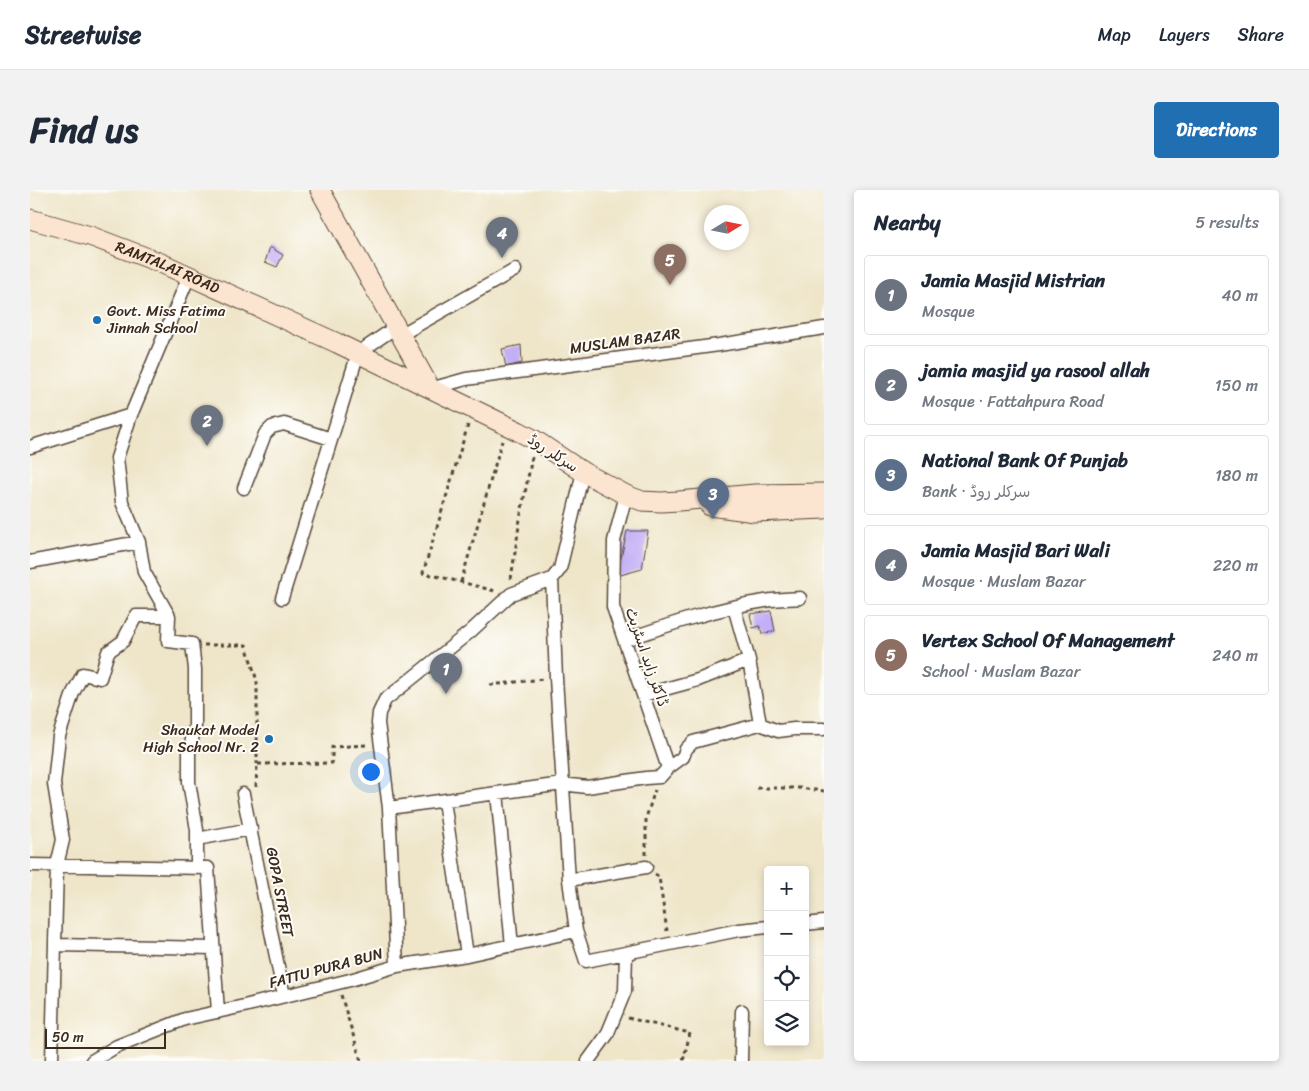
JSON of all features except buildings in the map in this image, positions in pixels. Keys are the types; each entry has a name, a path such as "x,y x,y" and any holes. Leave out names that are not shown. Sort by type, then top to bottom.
{"street":[{"path":"320,190 430,389"},
{"name":"RAMTALAI ROAD","path":"30,219 90,236 162,263 411,378"},
{"path":"282,598 358,353 515,270"},
{"path":"189,276 131,415 118,458 122,502 138,542 144,572 169,616 168,641 192,644 195,669 195,726 188,753 189,782 197,830 196,868"},
{"name":"MUSLAM BAZAR","path":"430,389 466,379 719,345 824,328"},
{"name":"سرکلر روڈ","path":"411,378 535,440 583,472 626,495 642,501 679,501 755,494 824,493"},
{"path":"30,447 131,415"},
{"path":"244,488 265,434 272,427 284,424 331,439"},
{"path":"397,966 389,808 380,744 379,713 385,700 471,630 511,591 552,579 560,569 583,472"},
{"name":"ڈاکٹر زاہد اسٹریٹ","path":"626,495 614,541 612,607 668,768"},
{"name":"سرکلر روڈ","path":"679,501 755,512 824,509"},
{"path":"30,562 138,542"},
{"path":"552,579 556,678 569,880 576,931 586,961 739,930 764,927"},
{"path":"625,640 679,621 734,607 766,600 800,598"},
{"path":"734,607 749,660 760,724"},
{"path":"52,1061 57,865 63,840 54,784 59,736 73,693 83,674 100,678 108,652 123,640 136,616 169,616"},
{"path":"643,695 698,680 749,660"},
{"path":"389,808 562,784 588,787 660,777 668,768 683,757 686,749 693,742 760,724 778,731 824,729"},
{"path":"497,793 512,946"},
{"name":"GOPA STREET","path":"243,794 284,996"},
{"path":"444,801 467,955"},
{"path":"197,839 251,829"},
{"path":"30,865 208,868 218,1012"},
{"path":"569,880 646,867"},
{"path":"809,924 824,922"},
{"name":"FATTU PURA BUN","path":"92,1061 117,1046 185,1019 337,983 397,966 467,955 576,931"},
{"path":"55,945 214,948"},
{"path":"588,1061 607,1035 625,991 626,953"},
{"path":"741,1061 742,1011"}],"path":[{"path":"473,409 423,573 498,592 511,591 520,519 535,440"},
{"path":"461,582 506,425"},
{"path":"192,644 246,645 256,681 257,764 255,793 243,794"},
{"path":"490,685 556,678"},
{"path":"257,764 332,763 332,748 380,744"},
{"path":"757,788 799,788 824,792"},
{"path":"337,983 362,1061"},
{"path":"615,1016 690,1033 683,1061"}],"place":[{"name":"Jamia Masjid Bari Wali","path":"502,258"},
{"name":"Vertex School Of Management","path":"670,285"},
{"name":"Govt. Miss Fatima Jinnah School","path":"97,320"},
{"name":"jamia masjid ya rasool allah","path":"207,446"},
{"name":"National Bank Of Punjab","path":"713,519"},
{"name":"Jamia Masjid Mistrian","path":"446,694"},
{"name":"Shaukat Model High School Nr. 2","path":"269,739"}]}
